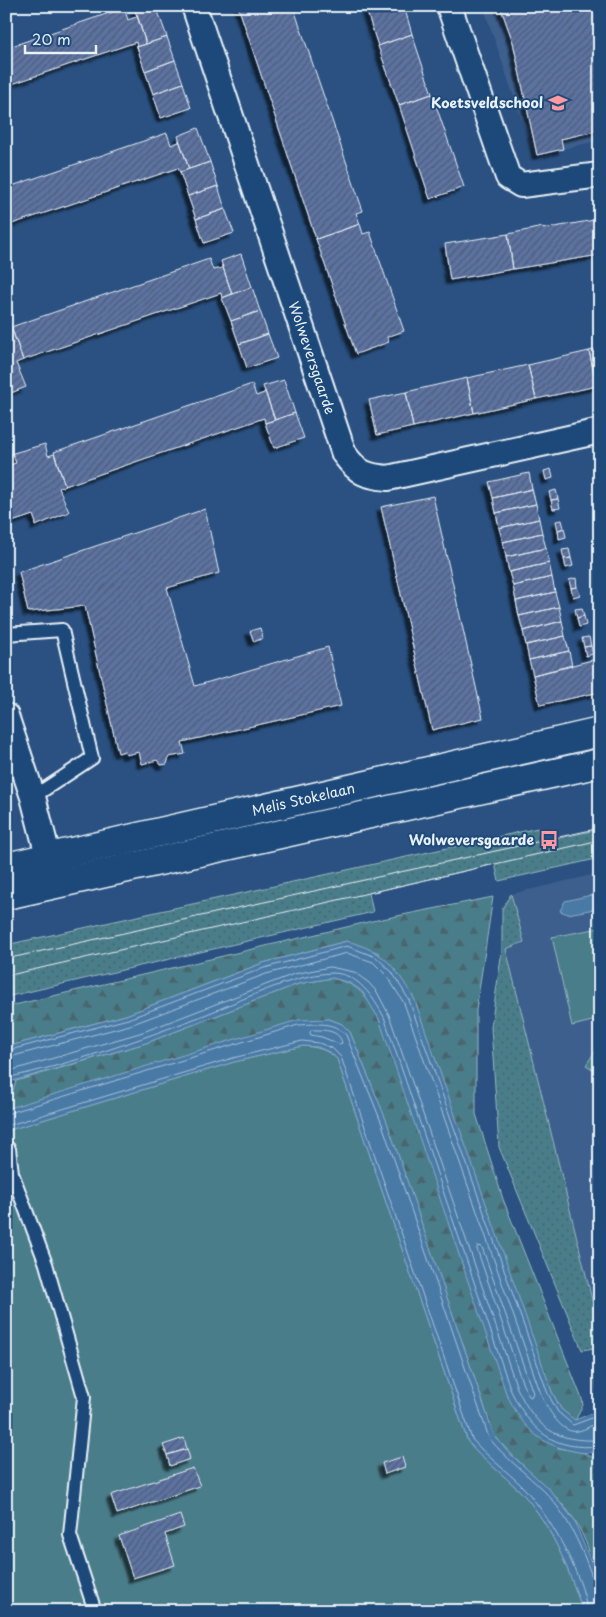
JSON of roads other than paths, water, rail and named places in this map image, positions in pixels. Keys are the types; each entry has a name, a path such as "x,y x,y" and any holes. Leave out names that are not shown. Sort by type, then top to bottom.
{"street":[{"name":"Wolweversgaarde","path":"194,6 344,454 355,468 369,477 388,478 600,431"},
{"path":"449,6 508,177 521,186 600,175"},
{"path":"6,716 33,796 55,884"},
{"name":"Melis Stokelaan","path":"6,867 600,732"},
{"name":"Melis Stokelaan","path":"6,895 600,763"}],"lane":[{"path":"6,634 62,630 92,758 33,796"},
{"path":"8,1148 12,1173 46,1264 84,1397 70,1535 95,1611"}],"water":[{"path":"600,893 600,908 568,914 560,911 565,901"},
{"path":"347,941 380,955 394,968 414,998 552,1392 561,1409 575,1420 600,1410 600,1450 590,1453 560,1448 540,1438 524,1424 506,1393 379,1019 362,991 350,983 332,978 298,984 146,1043 6,1083 6,1047 126,1015 263,963"},
{"path":"329,1019 342,1024 350,1032 387,1122 494,1435 506,1450 549,1489 574,1520 600,1584 600,1611 583,1611 565,1562 540,1516 518,1489 468,1442 337,1059 331,1053 318,1047 303,1046 234,1062 6,1131 6,1109 298,1020"}],"tram line":[{"path":"6,959 600,828"},
{"path":"6,976 600,840"}],"place":[{"name":"Koetsveldschool","path":"558,103"},
{"name":"Wolweversgaarde","path":"549,840"}]}
